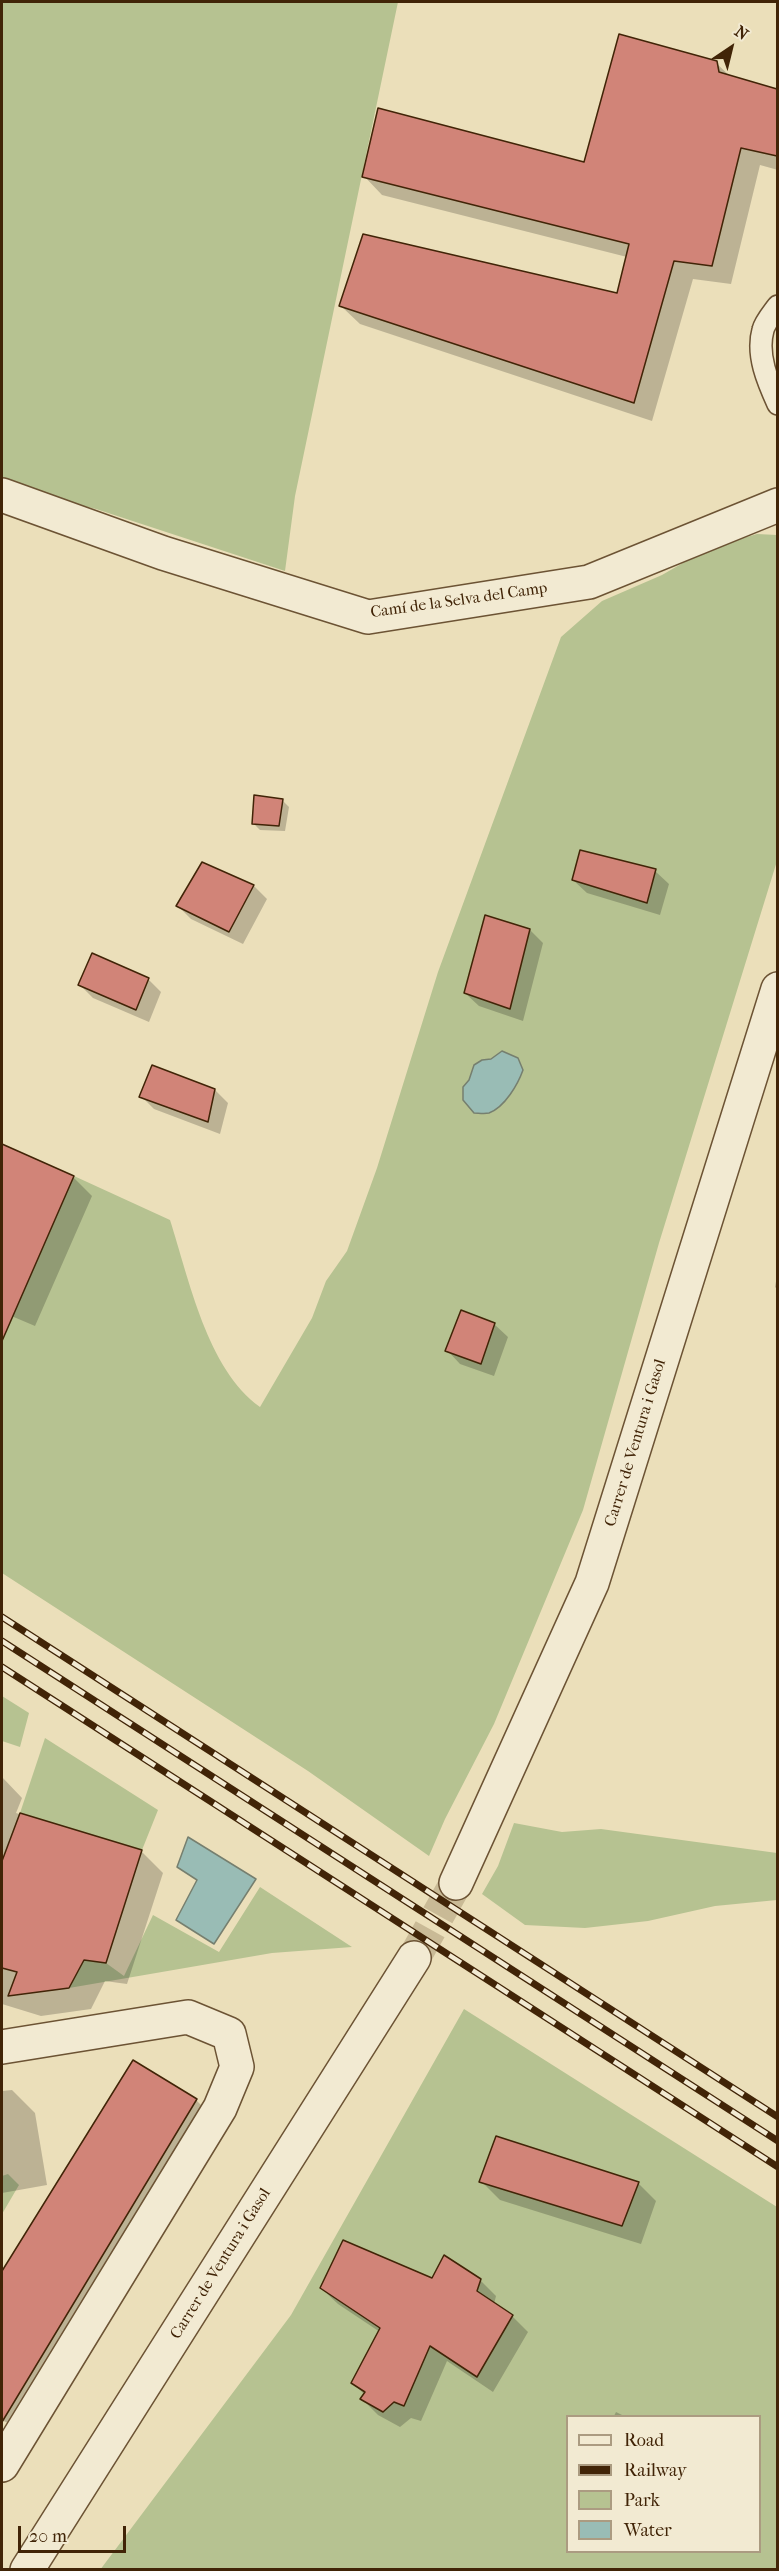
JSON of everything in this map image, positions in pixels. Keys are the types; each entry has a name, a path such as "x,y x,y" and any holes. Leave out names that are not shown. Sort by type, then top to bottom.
{"street":[{"name":"Camí de la Selva del Camp","path":"2,495 163,553 368,617 589,582 777,506"},
{"name":"Carrer de Ventura i Gasol","path":"456,1883 592,1583 777,988"},
{"name":"Carrer de Ventura i Gasol","path":"27,2570 414,1958"},
{"path":"2,2047 188,2017 229,2034 237,2067 220,2108 2,2465"}],"lane":[{"path":"777,306 763,329 762,351 766,379 777,404"},
{"path":"776,342 777,371"}],"green space":[{"path":"2,2 398,2 295,496 285,571 96,509 2,486"},
{"path":"757,534 777,535 777,861 659,1243 583,1510 494,1724 445,1819 429,1856 308,1771 2,1573 2,1303 16,1308 74,1176 170,1220 193,1295 213,1347 226,1370 260,1407 312,1318 326,1281 347,1251 377,1168 438,972 561,637 602,601 662,575 709,548"},
{"path":"2,1696 29,1713 20,1747 2,1741"},
{"path":"45,1738 158,1810 142,1850 20,1813"},
{"path":"514,1823 562,1832 601,1829 777,1853 777,1900 715,1906 648,1921 585,1928 525,1925 482,1894 498,1866"},
{"path":"260,1887 352,1947 272,1953 69,1988 84,1960 106,1963 124,1976 153,1915 219,1952"},
{"path":"464,2009 777,2207 777,2569 100,2570 291,2315"},
{"path":"8,2174 19,2185 2,2214 2,2176"}],"water":[{"path":"502,1051 518,1058 523,1070 521,1076 510,1094 495,1110 489,1113 474,1113 463,1100 463,1087 469,1080 474,1065 482,1060 491,1059"},
{"path":"188,1837 256,1879 214,1944 176,1920 197,1880 177,1867"}],"building":[{"path":"619,34 717,61 719,72 777,89 777,156 741,148 712,266 674,261 634,403 339,306 363,234 617,293 629,244 362,177 378,108 584,162"},
{"path":"254,795 283,799 279,826 252,824"},
{"path":"580,850 656,869 647,903 572,880"},
{"path":"202,862 254,885 229,932 176,906"},
{"path":"485,915 530,929 510,1009 464,993"},
{"path":"92,953 149,978 136,1010 78,985"},
{"path":"152,1065 215,1089 208,1122 139,1097"},
{"path":"2,1144 74,1176 2,1341"},
{"path":"461,1310 495,1323 481,1364 445,1351"},
{"path":"20,1813 142,1850 106,1963 84,1960 69,1988 8,1996 17,1972 2,1968 2,1861"},
{"path":"133,2060 197,2099 2,2422 2,2271"},
{"path":"496,2136 639,2182 622,2226 479,2182"},
{"path":"343,2240 432,2278 444,2255 481,2279 477,2291 513,2315 477,2377 430,2346 404,2406 394,2402 383,2412 360,2399 365,2392 351,2383 380,2328 320,2288"}],"tunnel":[{"path":"414,1958 456,1883"}],"railway":[{"path":"2,1617 778,2117"},
{"path":"2,1641 778,2141"},
{"path":"2,1667 778,2167"}]}
